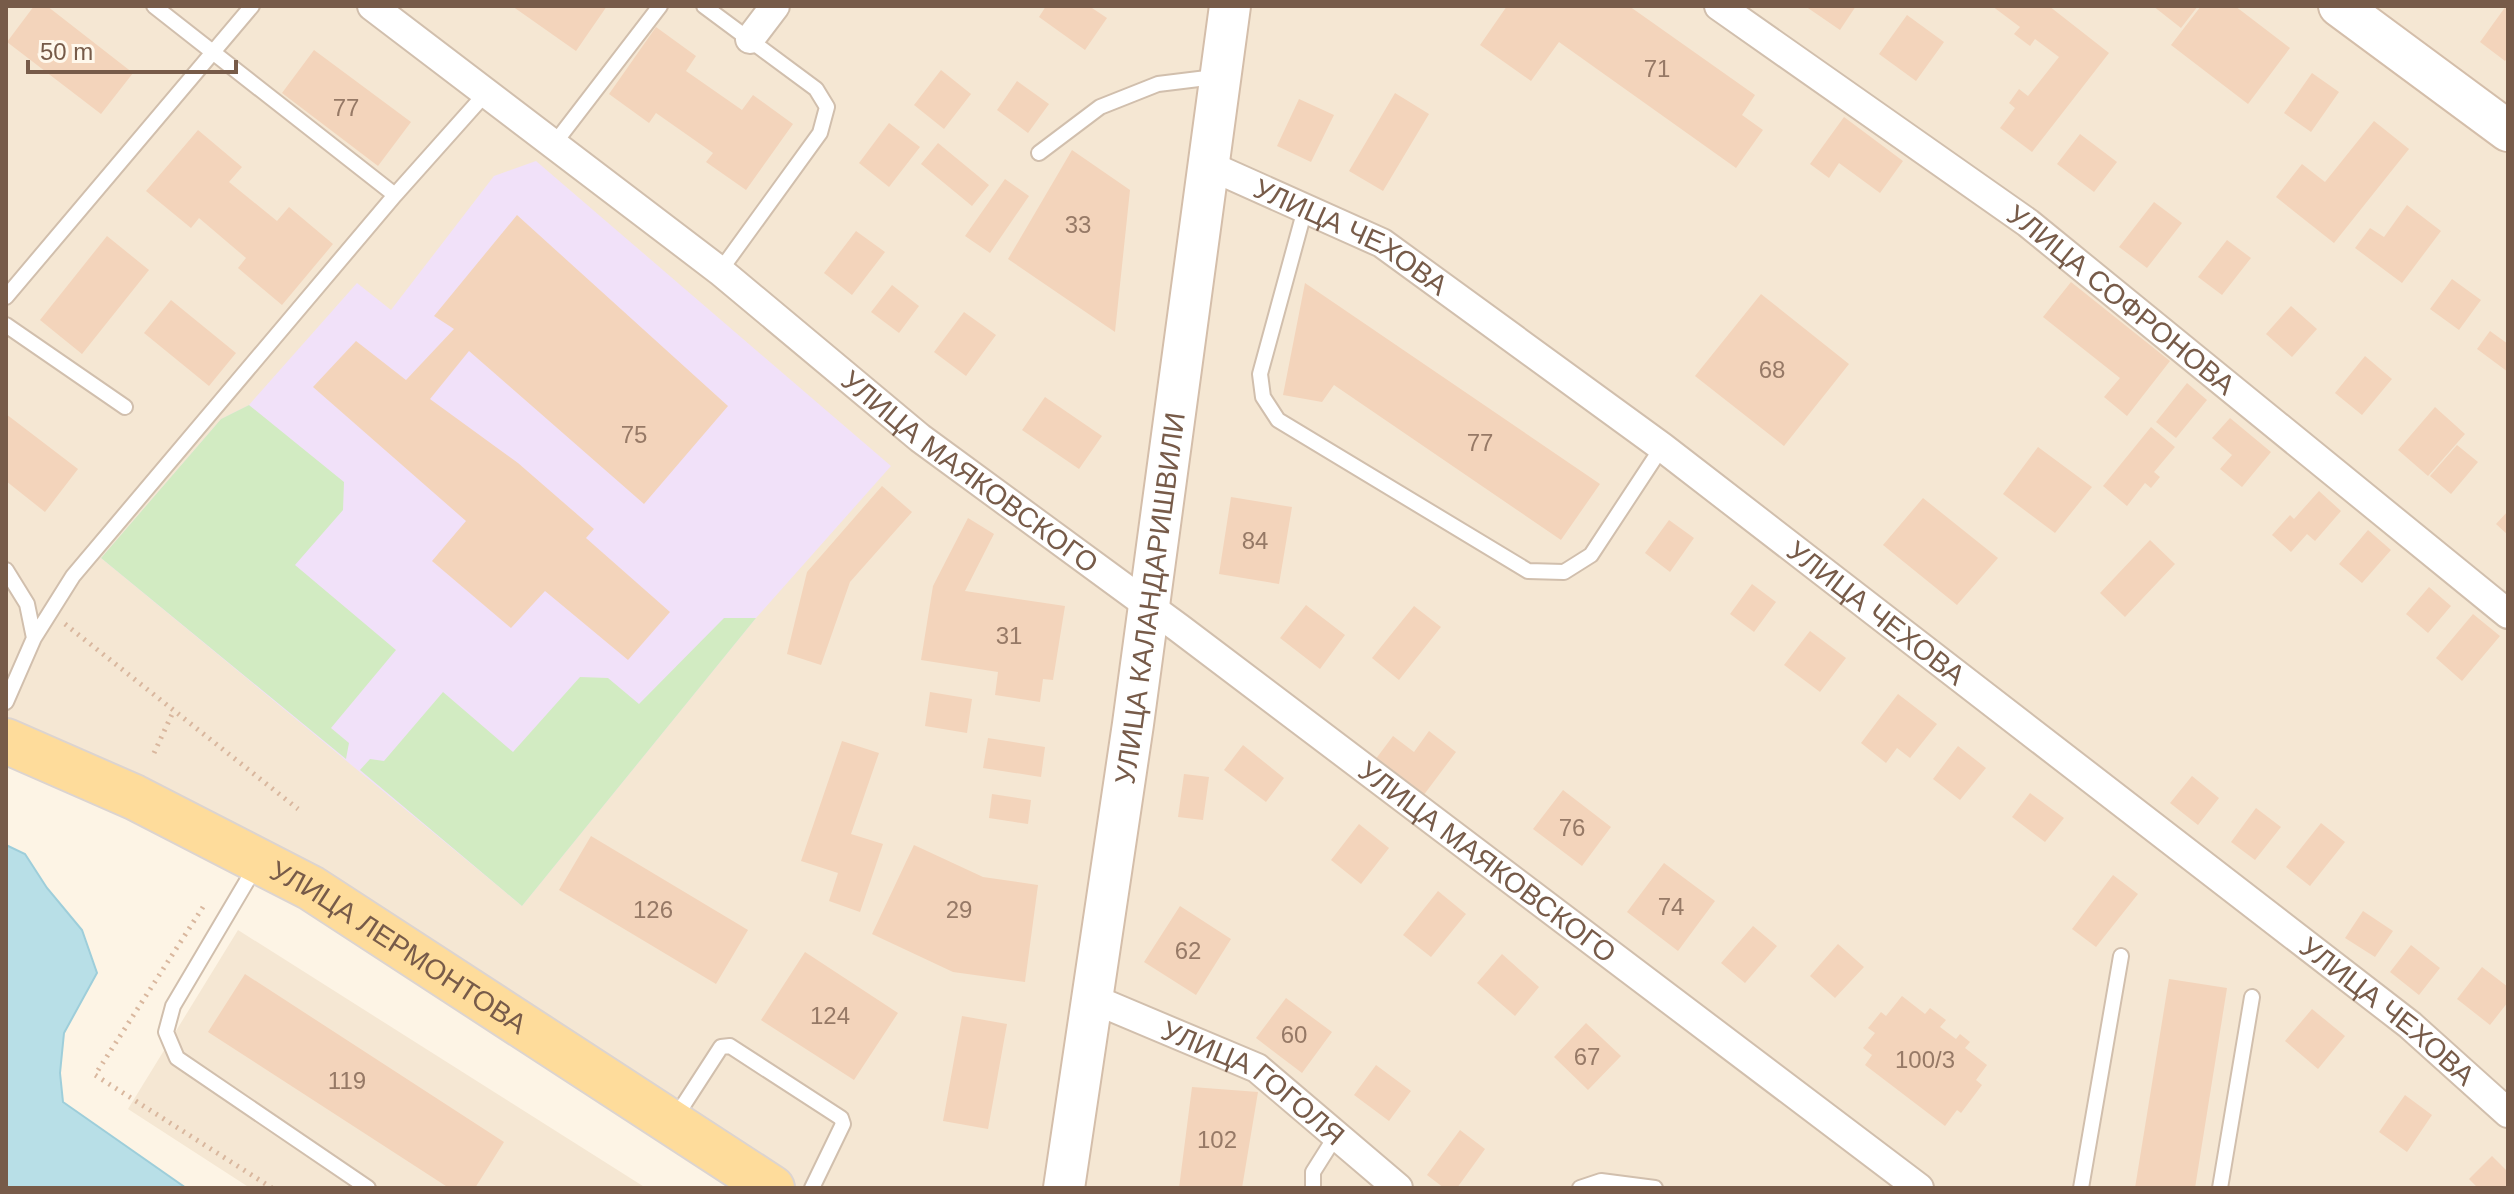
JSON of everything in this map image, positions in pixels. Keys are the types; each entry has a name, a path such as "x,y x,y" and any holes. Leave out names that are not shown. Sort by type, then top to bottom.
{"main road":[{"name":"УЛИЦА ЛЕРМОНТОВА","path":"6,741 134,797 311,888 772,1188"}],"street":[{"name":"УЛИЦА МАЯКОВСКОГО","path":"372,6 720,271 920,438 1149,606 1919,1188"},
{"path":"750,39 775,6"},
{"name":"УЛИЦА КАЛАНДАРИШВИЛИ","path":"1064,1188 1149,606 1230,6"},
{"name":"УЛИЦА СОФРОНОВА","path":"1719,6 2028,223 2508,614"},
{"path":"2339,6 2507,130"},
{"name":"УЛИЦА ЧЕХОВА","path":"1208,165 1382,243 1662,447 2410,1025 2508,1113"},
{"name":"УЛИЦА ГОГОЛЯ","path":"1093,999 1257,1068 1398,1188"}],"lane":[{"path":"154,6 395,195"},
{"path":"6,297 252,6"},
{"path":"554,144 660,6"},
{"path":"704,6 816,89 827,107 820,133 720,271"},
{"path":"1039,153 1100,107 1158,84 1220,77"},
{"path":"6,702 34,638 73,576 395,195 486,93"},
{"path":"1305,209 1260,374 1263,397 1278,420 1528,571 1564,572 1591,555 1662,447"},
{"path":"6,325 125,407"},
{"path":"6,570 27,604 34,638"},
{"path":"259,860 173,1006 166,1032 177,1058 368,1188"},
{"path":"2081,1188 2121,956"},
{"path":"2220,1188 2252,997"},
{"path":"672,1123 721,1047 730,1046 841,1118 843,1124 812,1188"},
{"path":"1313,1188 1313,1172 1337,1134"},
{"path":"1580,1188 1601,1181 1655,1188"}],"path":[{"path":"49,611 298,809"},
{"path":"154,753 174,710"}],"shaded area":[{"path":"6,6 2508,6 2508,1188 795,1188 6,719"},
{"path":"536,161 891,466 756,618 522,906 101,558 221,419 249,405 357,283 391,310 494,176"},
{"path":"238,930 646,1188 250,1188 128,1109"}],"green space":[{"path":"249,405 344,482 343,510 295,565 396,650 331,728 349,743 346,759 101,558 221,419"},
{"path":"724,618 756,618 522,906 360,770 370,759 384,761 443,692 513,752 580,677 608,678 639,704"}],"water":[{"path":"6,845 25,854 47,888 82,930 97,973 64,1033 60,1073 63,1102 186,1188 6,1188"}],"building":[{"path":"34,6 47,6 133,73 101,114 7,42"},
{"path":"512,6 607,6 576,51"},
{"path":"1046,6 1089,6 1107,18 1085,50 1039,17"},
{"path":"1507,6 1629,6 1755,95 1742,115 1763,130 1736,168 1559,42 1531,81 1480,45"},
{"path":"1805,6 1856,6 1840,30"},
{"path":"1992,6 2049,6 2109,53 2032,152 2000,128 2015,108 2009,103 2019,89 2028,96 2059,57 2035,39 2030,46 2014,34 2020,27"},
{"path":"2153,6 2198,6 2181,28"},
{"path":"2201,6 2235,6 2290,48 2248,104 2171,45"},
{"path":"2506,6 2508,57 2505,61 2480,42"},
{"path":"1907,15 1944,42 1916,81 1879,54"},
{"path":"656,27 696,56 686,71 742,110 753,95 793,124 746,190 706,162 713,153 656,113 649,123 609,94"},
{"path":"314,50 411,122 378,166 282,93"},
{"path":"941,70 971,94 944,129 914,105"},
{"path":"2312,73 2339,92 2311,132 2284,113"},
{"path":"1017,81 1049,104 1028,133 997,110"},
{"path":"1395,93 1429,114 1383,191 1349,171"},
{"path":"1299,99 1334,115 1311,162 1277,146"},
{"path":"1844,117 1903,161 1880,193 1839,163 1829,178 1810,164"},
{"path":"2374,121 2409,149 2334,243 2276,197 2302,164 2325,182"},
{"path":"889,123 920,147 889,187 859,163"},
{"path":"198,130 242,167 229,182 277,221 289,207 333,244 282,305 238,268 246,258 199,218 191,228 146,191"},
{"path":"2080,134 2117,162 2094,192 2057,164"},
{"path":"938,143 989,185 972,206 921,164"},
{"path":"1072,150 1130,190 1115,332 1008,259"},
{"path":"1005,179 1029,196 990,253 965,236"},
{"path":"2154,202 2182,223 2147,268 2119,247"},
{"path":"2407,205 2441,231 2402,283 2355,248 2370,228 2384,237"},
{"path":"517,215 728,406 644,504 469,351 430,399 518,463 594,529 586,538 670,612 628,660 545,591 511,628 432,561 466,521 313,387 356,341 406,380 454,329 434,316"},
{"path":"856,231 885,252 852,295 824,273"},
{"path":"107,236 149,270 82,354 40,320"},
{"path":"2227,240 2251,258 2222,295 2198,277"},
{"path":"2452,279 2481,300 2459,330 2430,309"},
{"path":"2071,282 2170,361 2127,416 2104,397 2120,378 2043,317"},
{"path":"1305,283 1600,484 1561,540 1334,385 1322,402 1283,395"},
{"path":"892,285 919,306 899,333 871,312"},
{"path":"1761,294 1849,364 1784,446 1695,376"},
{"path":"171,300 236,353 209,386 144,333"},
{"path":"2291,306 2317,329 2292,357 2266,334"},
{"path":"964,312 996,335 966,376 934,352"},
{"path":"2490,331 2508,344 2508,372 2477,349"},
{"path":"2365,356 2392,379 2362,415 2335,393"},
{"path":"2187,383 2207,400 2176,438 2156,422"},
{"path":"1045,397 1102,436 1079,469 1022,430"},
{"path":"2435,407 2465,434 2428,476 2398,450"},
{"path":"6,414 78,469 45,512 6,481"},
{"path":"2230,418 2271,452 2242,487 2220,469 2232,455 2212,438"},
{"path":"2151,427 2175,447 2154,472 2160,477 2151,488 2145,483 2127,506 2103,486"},
{"path":"2457,445 2478,462 2451,494 2430,476"},
{"path":"2038,447 2092,487 2055,533 2003,494"},
{"path":"882,486 912,512 850,582 821,665 787,654 807,572"},
{"path":"2319,491 2341,511 2315,541 2307,534 2291,552 2272,535 2290,515 2294,519"},
{"path":"1231,497 1292,507 1279,584 1219,574"},
{"path":"1923,498 1998,558 1957,605 1883,545"},
{"path":"2508,511 2508,535 2496,524"},
{"path":"968,518 994,534 965,591 1065,606 1053,680 1043,679 1040,702 995,695 998,672 921,660 933,586"},
{"path":"1669,520 1694,538 1670,572 1645,553"},
{"path":"2368,530 2391,550 2362,583 2339,564"},
{"path":"2150,540 2175,564 2125,617 2100,593"},
{"path":"1752,584 1776,602 1754,632 1730,614"},
{"path":"2429,587 2451,606 2428,633 2406,614"},
{"path":"1306,605 1345,635 1320,669 1280,638"},
{"path":"1414,606 1441,627 1399,680 1372,658"},
{"path":"2473,614 2500,636 2462,681 2436,658"},
{"path":"1810,631 1846,658 1820,692 1784,665"},
{"path":"930,692 972,699 967,733 925,726"},
{"path":"1898,694 1937,724 1910,758 1897,748 1886,763 1861,743"},
{"path":"1429,731 1456,752 1423,796 1375,760 1393,736 1414,752"},
{"path":"988,738 1045,747 1041,777 983,768"},
{"path":"842,741 879,753 851,834 883,844 860,912 829,901 838,873 801,861"},
{"path":"1243,745 1284,778 1266,802 1224,770"},
{"path":"1958,746 1986,768 1960,800 1933,779"},
{"path":"1184,774 1209,777 1203,820 1178,817"},
{"path":"2192,776 2219,798 2198,825 2170,803"},
{"path":"1563,790 1611,827 1582,866 1533,829"},
{"path":"2030,793 2064,818 2045,842 2012,817"},
{"path":"992,794 1031,800 1028,824 989,818"},
{"path":"2256,808 2281,827 2255,860 2231,842"},
{"path":"2321,823 2345,842 2310,886 2286,867"},
{"path":"1359,824 1389,848 1361,884 1331,860"},
{"path":"591,836 748,930 716,984 559,890"},
{"path":"914,845 983,877 1038,885 1025,982 953,972 872,934"},
{"path":"1664,863 1715,901 1678,951 1627,912"},
{"path":"2113,875 2138,894 2096,947 2072,929"},
{"path":"1438,891 1466,914 1431,957 1403,935"},
{"path":"1180,906 1231,939 1196,995 1144,962"},
{"path":"2363,911 2393,931 2375,957 2345,938"},
{"path":"1753,926 1777,946 1745,983 1721,963"},
{"path":"1838,944 1864,967 1835,998 1810,976"},
{"path":"2411,945 2440,968 2419,995 2390,972"},
{"path":"805,952 898,1013 854,1080 761,1020"},
{"path":"1502,954 1539,987 1515,1016 1477,983"},
{"path":"2482,967 2508,987 2508,1002 2490,1025 2457,999"},
{"path":"245,974 504,1142 475,1188 449,1188 208,1032"},
{"path":"2169,979 2227,988 2195,1188 2135,1188"},
{"path":"1902,996 1925,1014 1930,1008 1946,1020 1940,1027 1956,1039 1960,1034 1970,1042 1965,1048 1987,1065 1976,1080 1982,1085 1961,1113 1957,1110 1945,1126 1865,1065 1872,1055 1863,1048 1875,1033 1868,1028 1881,1012 1886,1016"},
{"path":"1286,998 1332,1032 1302,1073 1256,1038"},
{"path":"2312,1009 2345,1036 2318,1069 2285,1041"},
{"path":"962,1016 1007,1024 988,1129 943,1121"},
{"path":"1586,1023 1621,1056 1588,1090 1554,1057"},
{"path":"1376,1065 1411,1091 1389,1121 1354,1095"},
{"path":"1192,1087 1258,1092 1242,1188 1179,1188"},
{"path":"2405,1095 2432,1115 2407,1152 2379,1132"},
{"path":"1460,1130 1485,1149 1457,1188 1444,1188 1427,1175"},
{"path":"2492,1156 2508,1172 2508,1185 2505,1188 2478,1188 2469,1179"}]}
